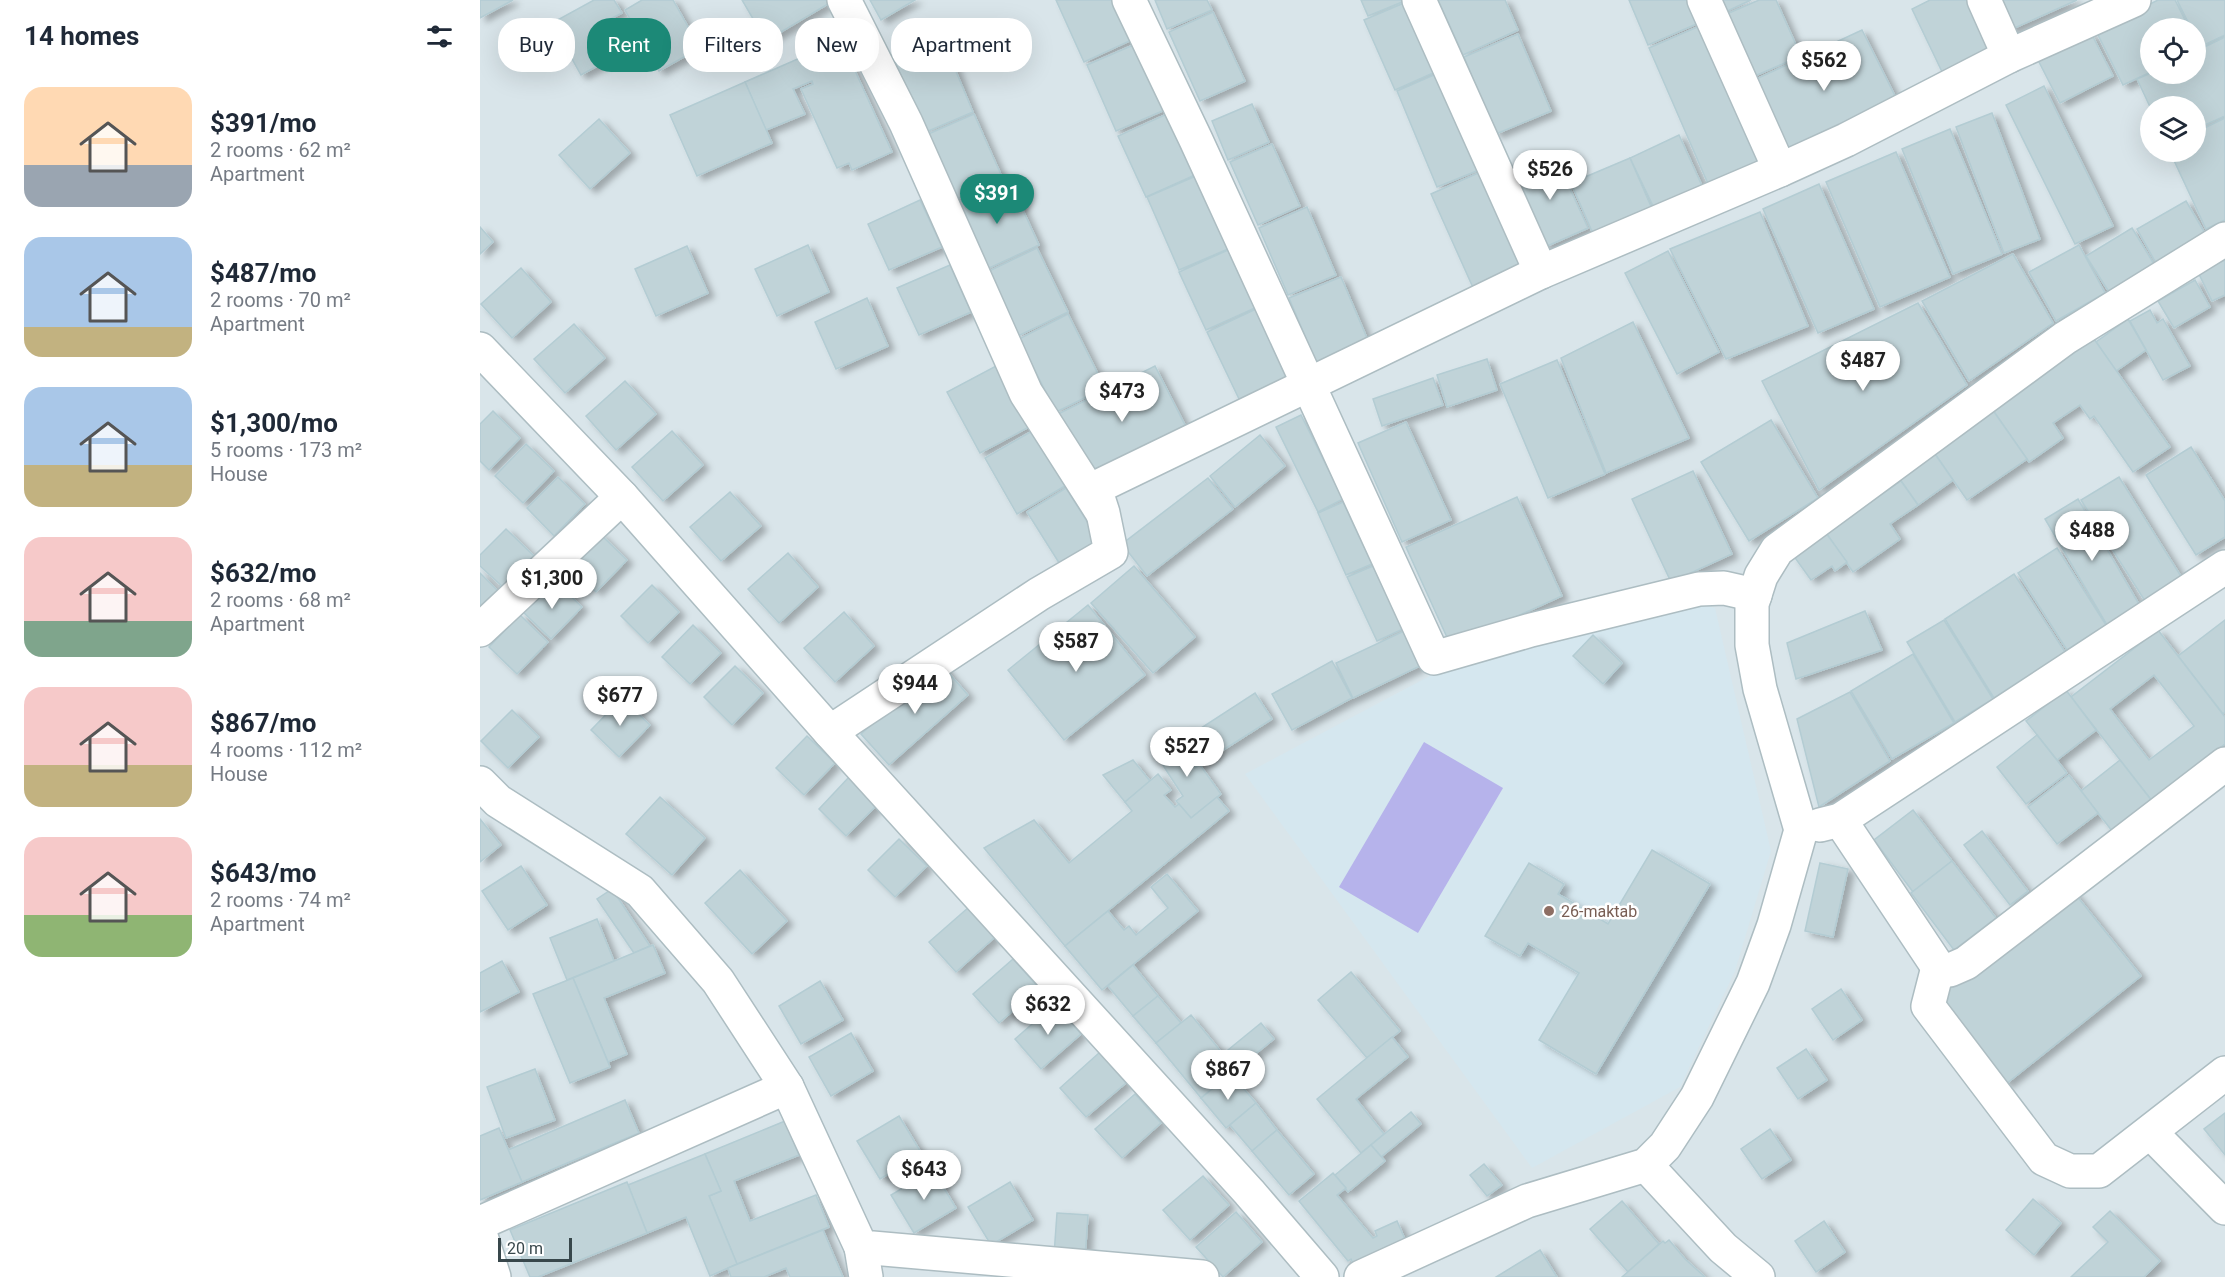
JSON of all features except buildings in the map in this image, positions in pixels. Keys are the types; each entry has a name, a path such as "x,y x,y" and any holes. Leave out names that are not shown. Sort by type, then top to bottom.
{"street":[{"path":"844,0 906,123 1026,393 1103,513"},
{"path":"1129,0 1434,658 1531,630 1699,589 1725,588 1755,595"},
{"path":"1419,0 1541,272"},
{"path":"1704,0 1780,170"},
{"path":"1984,0 2009,56"},
{"path":"830,732 1039,594 1111,552 1095,488 1541,272 1846,140 2009,56 2134,0"},
{"path":"1361,1277 1527,1201 1646,1165 1665,1146 1697,1097 1753,983 1774,925 1801,830 1760,689 1752,645 1752,604 1761,576 1777,550 2065,339 2225,239"},
{"path":"480,349 622,497 830,732 1249,1192 1322,1277"},
{"path":"480,630 622,497"},
{"path":"1801,830 1840,820 2225,567"},
{"path":"1840,820 1938,967 1950,970 1966,963 2225,764"},
{"path":"480,783 498,801 640,891 718,981 787,1087 864,1262 1202,1277"},
{"path":"1938,967 1928,1006 2044,1159 2070,1171 2099,1171 2225,1073"},
{"path":"480,1223 787,1087"},
{"path":"2150,1132 2225,1208"},
{"path":"1646,1165 1723,1248 1758,1277"},
{"path":"480,1233 494,1277"}],"shaded area":[{"path":"480,0 2225,0 2225,1277 480,1277"},
{"name":"26-maktab","path":"1690,602 1715,608 1771,851 1735,971 1680,1087 1532,1168 1245,774 1441,670"},
{"path":"1424,742 1503,788 1418,933 1339,887"}],"place":[{"name":"26-maktab","path":"1549,911"}]}
